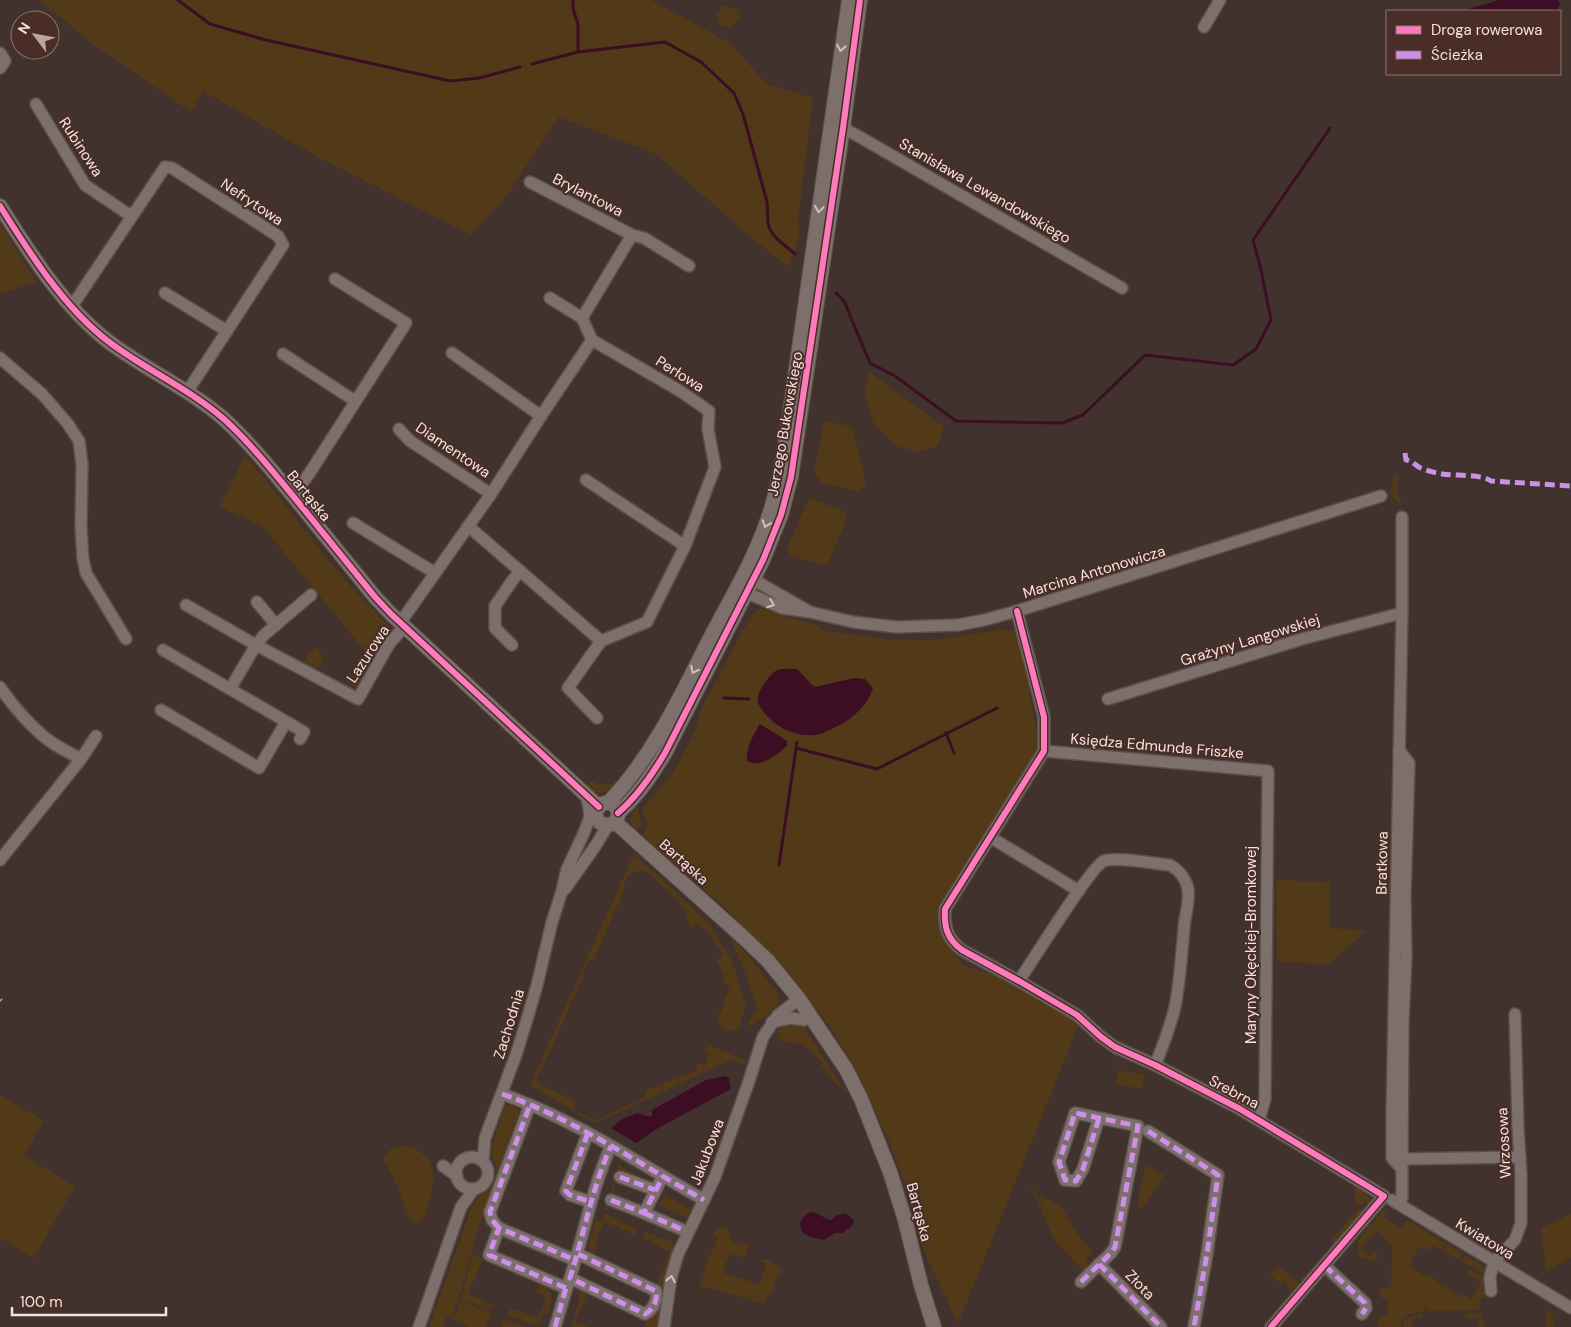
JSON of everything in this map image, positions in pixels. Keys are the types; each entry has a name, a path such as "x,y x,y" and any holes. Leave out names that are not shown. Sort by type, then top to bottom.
{"street":[{"name":"Jerzego Bukowskiego","path":"607,814 621,789 644,760 661,733 747,585 772,539 791,477 836,128 849,0"},
{"name":"Jerzego Bukowskiego","path":"836,128 860,0"},
{"path":"1204,28 1220,0"},
{"path":"0,53 5,61 0,68"},
{"name":"Rubinowa","path":"36,104 85,185 131,216"},
{"name":"Stanisława Lewandowskiego","path":"836,128 858,136 1122,288"},
{"name":"Nefrytowa","path":"131,216 165,167 172,168 278,236 283,245 187,392"},
{"name":"Brylantowa","path":"530,182 632,235 644,238 689,266"},
{"name":"Bartąska","path":"0,206 49,279 72,306 108,341 187,392 224,420 257,453 375,597 402,625 731,927 748,951 796,1001 850,1076 864,1108 890,1172 934,1327"},
{"path":"72,306 131,216"},
{"name":"Brylantowa","path":"582,318 632,235"},
{"path":"292,495 309,474 406,323 335,279"},
{"path":"164,293 227,331"},
{"path":"550,298 582,318 592,340"},
{"name":"Diamentowa","path":"402,625 592,340"},
{"name":"Perłowa","path":"592,340 680,391 709,411 708,429 715,467 686,546 647,622 601,641"},
{"path":"452,353 541,416"},
{"path":"283,354 355,401"},
{"path":"0,358 42,394 68,424 79,441 82,464 81,528 86,573 126,639"},
{"name":"Diamentowa","path":"399,429 410,441 491,494"},
{"path":"586,480 686,546"},
{"name":"Marcina Antonowicza","path":"747,585 782,608 853,622 896,627 958,625 1017,611 1381,496"},
{"path":"1399,1204 1402,1198 1403,1022 1406,957 1405,896 1409,763 1399,750 1402,516"},
{"path":"353,522 435,573"},
{"path":"468,526 601,641 568,688 597,718"},
{"path":"512,645 496,628 496,606 520,572"},
{"name":"Jerzego Bukowskiego","path":"607,814 633,800 656,769 747,585"},
{"path":"230,689 264,635 311,595"},
{"path":"257,602 276,625"},
{"path":"186,605 256,645"},
{"path":"1017,611 1044,717 1044,751 990,837 1079,891"},
{"name":"Grażyny Langowskiej","path":"1108,699 1302,639 1402,613"},
{"name":"Lazurowa","path":"256,645 358,699 402,625"},
{"path":"162,650 304,732 300,739"},
{"path":"0,687 25,717 48,739 81,759"},
{"path":"161,710 262,770 286,722"},
{"path":"0,860 81,759 96,736"},
{"name":"Księdza Edmunda Friszke","path":"1044,751 1268,771"},
{"name":"Maryny Okęckiej-Bromkowej","path":"1259,1120 1265,1099 1268,771"},
{"path":"586,794 595,797 604,796 613,794 621,789"},
{"path":"561,894 567,869 590,817 590,808 586,794"},
{"path":"632,837 626,823 633,800"},
{"path":"583,835 607,814"},
{"path":"561,894 596,845 607,814"},
{"path":"596,845 612,834 617,833 632,837"},
{"name":"Srebrna","path":"990,837 945,909 946,933 955,945 1077,1015 1115,1047 1155,1065 1259,1120 1384,1196"},
{"path":"1019,980 1099,864 1104,861 1118,860 1170,865 1180,872 1186,883 1188,899 1179,982 1168,1031 1155,1065"},
{"name":"Zachodnia","path":"482,1161 485,1138 528,1016 561,894"},
{"name":"Bartąska","path":"796,1001 804,1020 852,1094 864,1108"},
{"name":"Jakubowa","path":"664,1327 671,1278 676,1262 704,1200 748,1084 763,1038 778,1015 796,1001"},
{"name":"Wrzosowa","path":"1494,1262 1515,1240 1522,1223 1515,1014"},
{"path":"772,1022 791,1018 804,1020"},
{"path":"502,1094 530,1105 588,1133 704,1200"},
{"path":"499,1228 489,1255 568,1283 645,1314 650,1310 657,1297 656,1291 499,1228 492,1220 490,1212 530,1105"},
{"path":"1080,1282 1111,1253 1114,1247 1138,1126 1075,1113 1058,1162 1065,1180 1076,1181 1083,1169 1098,1118"},
{"path":"1148,1131 1218,1175 1194,1327"},
{"path":"588,1133 566,1191 570,1195 591,1202"},
{"path":"461,1207 457,1172 463,1161 470,1158 485,1138"},
{"path":"556,1327 577,1258 591,1202 611,1146"},
{"path":"1402,1164 1520,1157"},
{"path":"419,1327 461,1207 474,1189 483,1185 488,1176 486,1166 482,1161 470,1158"},
{"path":"457,1172 469,1189 474,1189"},
{"path":"644,1213 663,1176"},
{"path":"620,1177 655,1190"},
{"path":"1271,1327 1384,1196"},
{"name":"Kwiatowa","path":"1384,1196 1571,1308"},
{"path":"611,1200 681,1229"},
{"path":"1491,1291 1490,1277 1494,1262"},
{"name":"Złota","path":"1099,1264 1161,1327"},
{"path":"1324,1266 1365,1303 1366,1308 1362,1314"}],"shaded area":[{"path":"40,0 651,0 732,44 765,83 813,98 798,219 799,239 788,267 755,241 656,154 559,117 506,197 471,235 320,158 203,91 191,112 87,40 60,17 60,10 52,10"},
{"path":"1497,0 1558,0 1560,3 1558,10 1469,10"},
{"path":"723,5 739,10 740,17 732,28 719,25 716,15"},
{"path":"0,223 36,282 0,294"},
{"path":"869,372 944,427 938,446 915,452 895,445 874,424 864,394"},
{"path":"824,421 851,426 866,486 858,492 821,482 814,471"},
{"path":"245,455 333,566 391,627 355,687 348,683 366,652 263,527 220,507"},
{"path":"1398,471 1398,496 1402,507 1390,494 1393,477"},
{"path":"809,498 843,511 847,519 827,566 791,556 787,549"},
{"path":"762,608 779,615 811,623 825,631 894,640 934,640 999,630 1013,630 1019,634 1040,750 945,909 952,948 964,966 1018,983 1078,1020 1079,1024 958,1324 920,1242 909,1194 890,1143 859,1075 829,1025 789,974 723,906 648,841 643,833 649,825 644,817 643,808 669,776 671,777 699,723 697,721 703,705 751,616","holes":["797,669 815,687 855,678 850,720 825,732 812,735 792,732 773,722 766,715 758,697","754,733 778,753 760,763 747,755"]},
{"path":"316,647 324,658 317,670 306,663 307,655"},
{"path":"782,669 797,669 815,687 855,678 865,679 873,688 865,704 856,713 828,731 820,734 804,735 788,731 768,717 758,703 758,699 763,686 775,672"},
{"path":"760,724 787,741 787,746 769,760 752,763 747,761 749,746"},
{"path":"592,781 600,785 611,784 614,787 599,793 584,787"},
{"path":"636,807 639,810 642,824 635,831 631,819"},
{"path":"634,854 710,924 732,961 746,1005 740,1029 727,1031 718,1023 718,1014 720,1015 730,988 724,983 724,975 716,960 723,955 709,933 697,923 693,929 688,923 685,910 678,901 651,875 645,871 636,871 626,879 621,898 593,961 589,960 536,1082 576,1102 573,1110 596,1120 644,1098 647,1090 695,1071 699,1063 705,1065 709,1054 704,1052 709,1045 746,1062 745,1065 731,1060 595,1124 530,1085"},
{"path":"1276,880 1329,882 1330,928 1366,931 1329,964 1277,962"},
{"path":"727,931 779,995 772,1010 749,1027 748,1022 756,1010 756,1005 740,959"},
{"path":"787,1021 802,1023 847,1093 831,1079 821,1065 823,1063 803,1045 781,1041 777,1032 780,1026"},
{"path":"1118,1070 1145,1075 1142,1089 1115,1084"},
{"path":"724,1076 729,1078 731,1089 660,1127 636,1143 611,1128 622,1119 637,1113 650,1117 652,1110 706,1080"},
{"path":"0,1095 44,1121 24,1156 75,1186 34,1258 0,1238"},
{"path":"505,1104 520,1109 475,1238 464,1282 451,1318 447,1316 442,1327 429,1327 471,1209 477,1199 495,1180 496,1166 491,1150"},
{"path":"406,1146 415,1149 428,1159 433,1173 432,1189 426,1214 421,1223 413,1222 392,1175 383,1160 392,1149"},
{"path":"621,1157 623,1158 620,1166 649,1182 654,1177 650,1184 619,1170 614,1186 616,1188 608,1202 610,1204 608,1211 605,1209"},
{"path":"1145,1165 1164,1175 1142,1209 1137,1206"},
{"path":"1028,1182 1049,1217 1038,1194 1061,1206 1081,1239 1093,1252 1086,1260 1088,1266 1085,1272 1055,1241"},
{"path":"1354,1186 1366,1194 1369,1202 1356,1207"},
{"path":"664,1195 691,1210 687,1218 659,1206"},
{"path":"1370,1205 1333,1247 1333,1238 1356,1211"},
{"path":"1387,1209 1384,1217 1401,1229 1407,1220 1445,1243 1442,1250 1432,1245 1428,1251 1419,1246 1410,1265 1416,1268 1415,1271 1425,1276 1427,1274 1434,1278 1433,1280 1450,1287 1449,1290 1460,1296 1461,1293 1472,1300 1481,1282 1466,1273 1468,1269 1484,1278 1486,1295 1480,1300 1480,1310 1427,1311 1425,1302 1425,1311 1407,1315 1400,1327 1378,1327 1378,1317 1387,1316 1388,1298 1381,1298 1380,1288 1391,1287 1392,1247 1378,1231 1361,1248 1369,1257 1375,1251 1377,1252 1377,1259 1373,1261 1358,1257 1358,1240 1382,1212"},
{"path":"811,1212 831,1220 837,1215 846,1214 854,1222 851,1227 842,1233 835,1233 824,1240 808,1236 802,1230 800,1223"},
{"path":"604,1213 637,1229 634,1236 630,1234 631,1232 621,1230 621,1227 604,1223 595,1243 599,1245 593,1255 588,1249 595,1220 602,1221"},
{"path":"1571,1214 1571,1257 1546,1272 1541,1228"},
{"path":"719,1228 724,1228 731,1232 729,1239 739,1245 741,1241 749,1246 745,1258 731,1253 723,1273 760,1285 766,1263 755,1259 769,1260 783,1269 773,1285 775,1287 765,1304 706,1287 699,1289 709,1257 718,1238 714,1235 714,1232"},
{"path":"645,1232 678,1244 662,1327 644,1327 654,1309 659,1287 657,1284 670,1252 648,1239 647,1241 643,1240"},
{"path":"1447,1244 1463,1253 1459,1260 1443,1251"},
{"path":"473,1254 483,1259 468,1294 493,1305 491,1311 461,1299"},
{"path":"1464,1255 1484,1266 1484,1274 1461,1261"},
{"path":"1279,1266 1299,1283 1291,1292 1287,1290 1290,1286 1284,1280 1281,1284 1270,1275"},
{"path":"540,1285 548,1286 546,1289 552,1298 548,1315 542,1314 539,1327 508,1315 511,1308 536,1318 546,1299 545,1296 536,1292"},
{"path":"579,1286 588,1293 575,1322 589,1327 571,1327 581,1293 577,1292"},
{"path":"461,1301 492,1313 486,1327 470,1327 453,1320 457,1311 460,1311 457,1310"},
{"path":"1547,1309 1553,1315 1553,1327 1546,1327"},
{"path":"1423,1314 1422,1318 1413,1318 1412,1327 1403,1327 1404,1319"},
{"path":"1466,1314 1482,1314 1484,1327 1479,1327 1479,1319 1465,1318"},
{"path":"504,1319 524,1327 500,1327"}],"waterway":[{"path":"178,0 210,24 266,40 450,81 479,78 520,67"},
{"path":"573,0 573,9 578,24 578,52"},
{"path":"532,64 578,52 665,42 701,62 734,93 743,114 767,202 769,227 777,238 795,254"},
{"path":"836,293 844,301 870,363 895,376 956,421 1062,423 1083,415 1145,355 1233,365 1256,349 1271,320 1253,240 1330,128"},
{"path":"724,698 749,699"},
{"path":"796,748 877,769 997,708"},
{"path":"946,733 954,753"},
{"path":"779,865 797,742"}],"marked path":[{"path":"1405,453 1406,460 1421,468 1440,474 1475,476 1491,481 1571,486"},
{"path":"502,1094 555,1116 605,1142 704,1200"},
{"path":"499,1228 492,1220 490,1212 530,1105"},
{"path":"1081,1282 1115,1247 1138,1126 1075,1113 1059,1162 1065,1180 1076,1181 1083,1169 1099,1118"},
{"path":"1148,1131 1218,1175 1194,1327"},
{"path":"588,1133 566,1191 570,1195 591,1202"},
{"path":"578,1254 656,1291 656,1301 653,1307 645,1314 570,1278 593,1195 611,1146"},
{"path":"611,1200 644,1213 663,1176"},
{"path":"620,1177 655,1190"},
{"path":"644,1213 681,1229"},
{"path":"566,1288 489,1255 499,1228 575,1260"},
{"path":"1099,1264 1161,1327"},
{"path":"1325,1266 1365,1303 1366,1308 1362,1314"},
{"path":"555,1327 567,1284"}],"cycle path":[{"path":"618,813 644,785 665,753 763,560 781,515 791,477 843,128 860,0"},
{"path":"0,206 23,242 62,296 77,313 109,342 183,389 225,420 263,460 391,614 599,807"},
{"path":"1017,611 1044,717 1044,751 945,909 945,921 948,932 953,941 962,950 1077,1015 1115,1047 1155,1065 1240,1109 1384,1196 1271,1327"}]}
